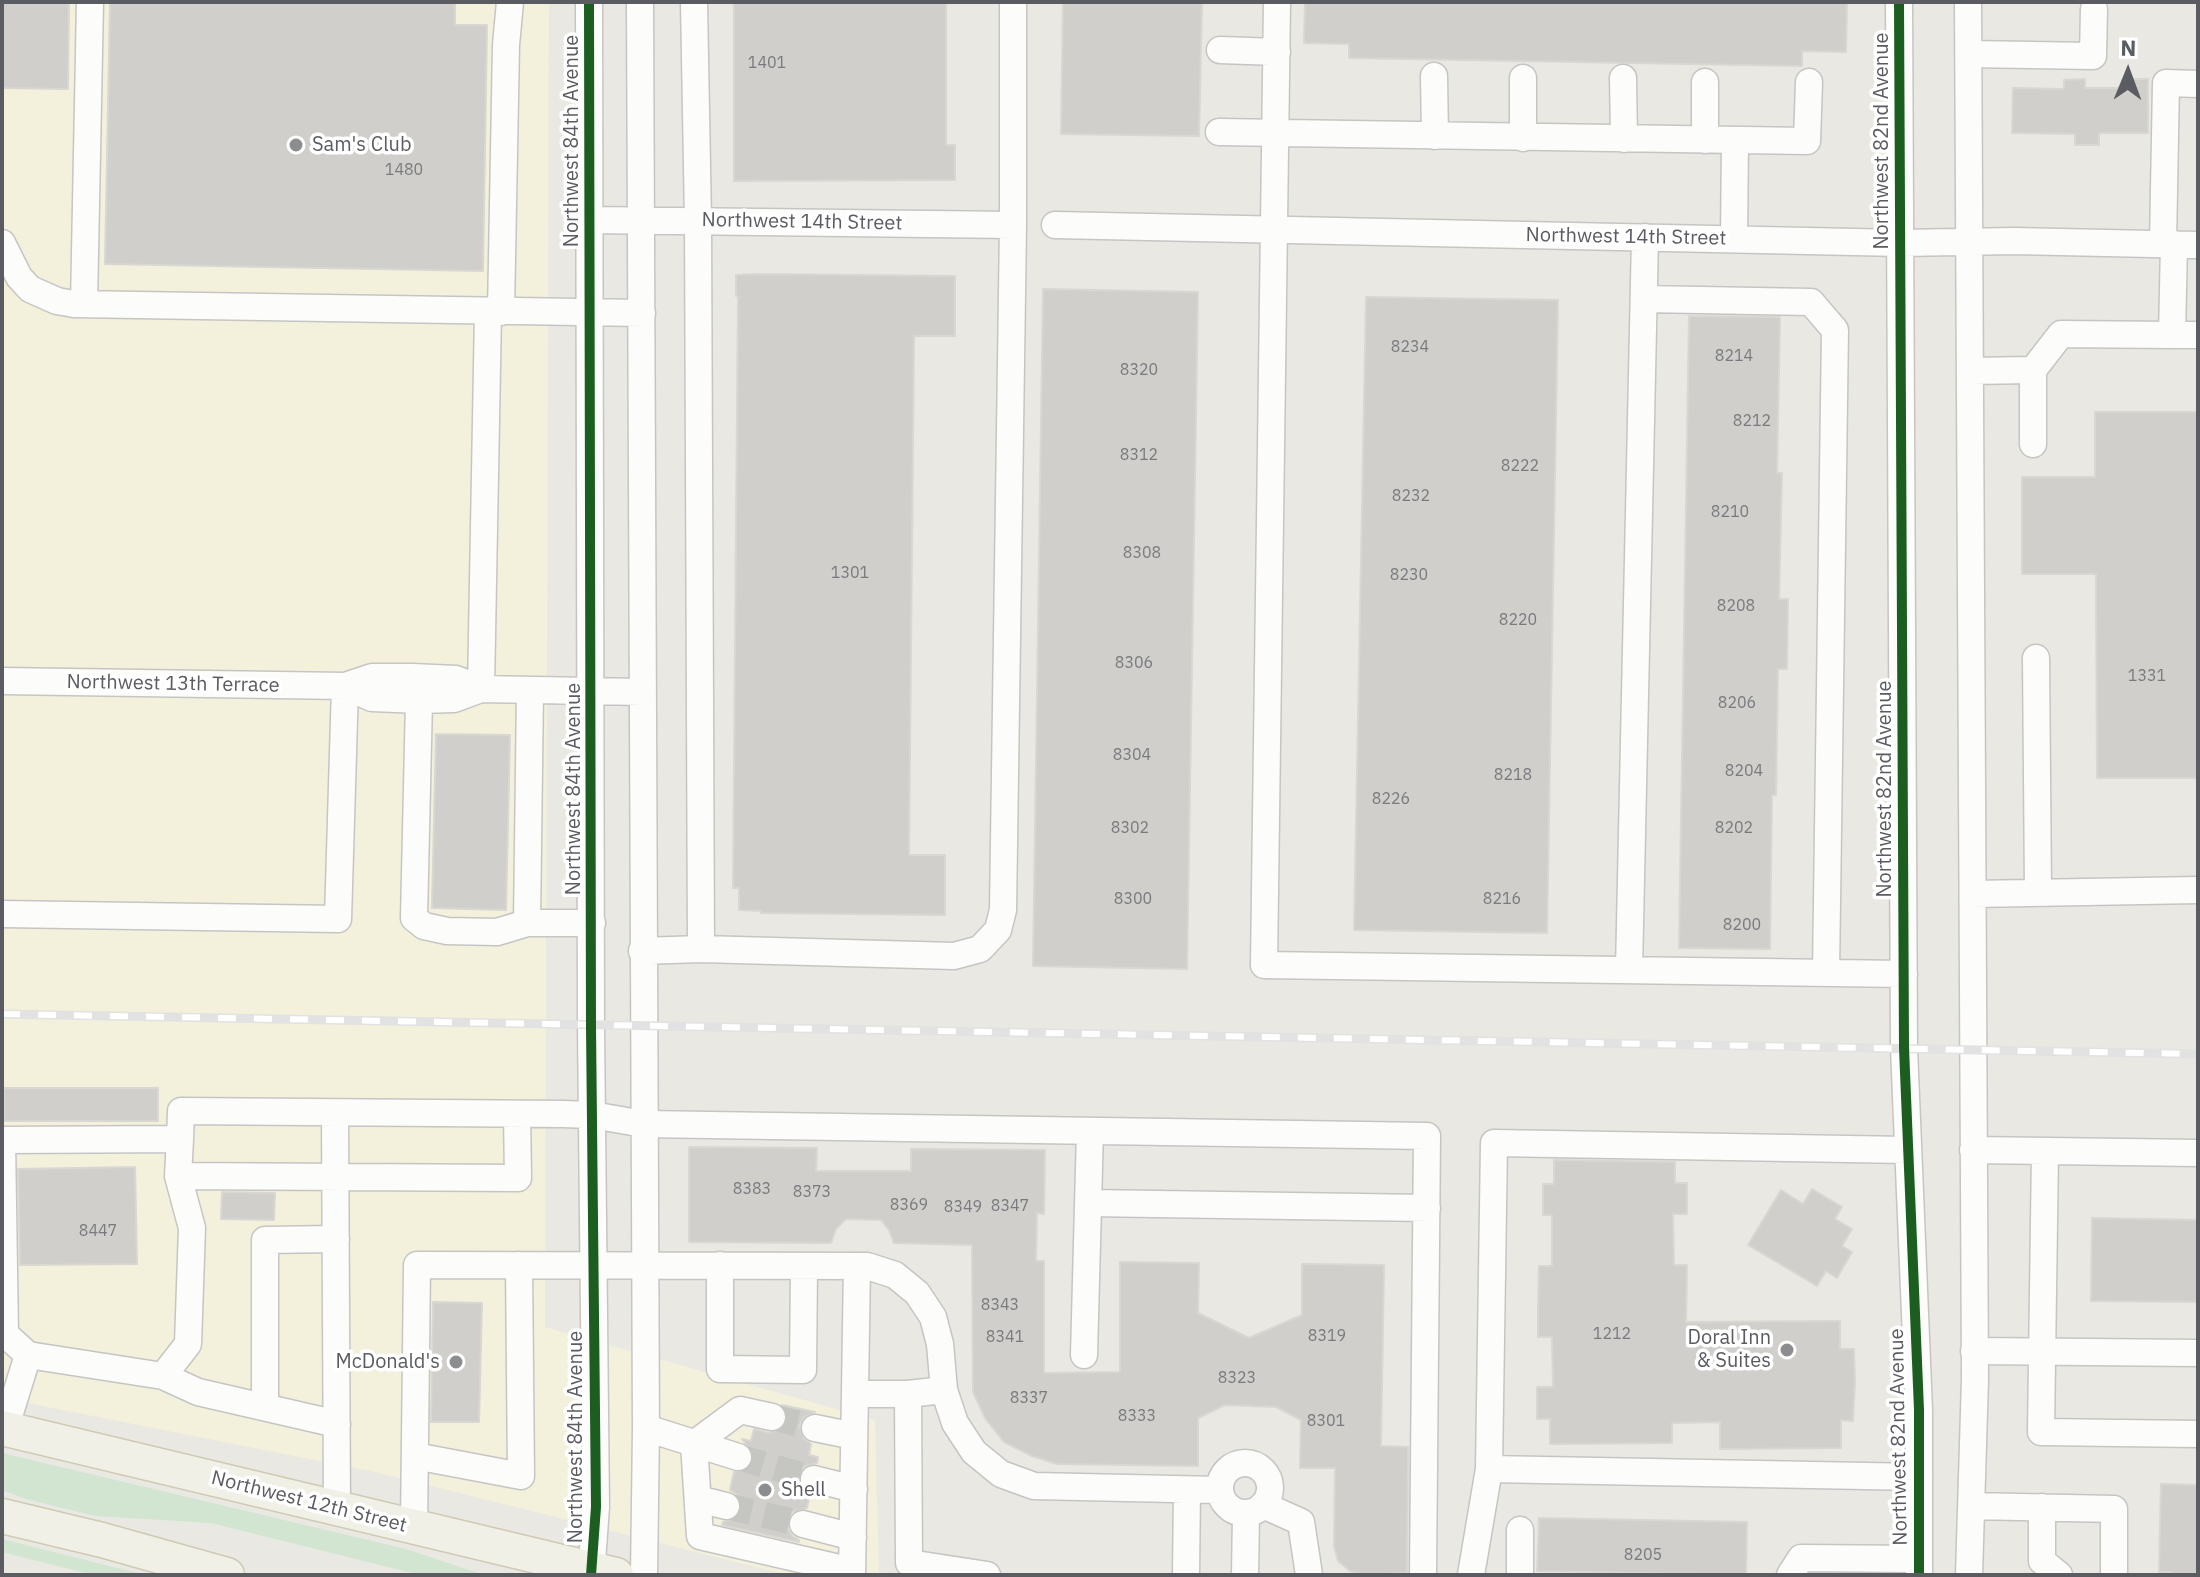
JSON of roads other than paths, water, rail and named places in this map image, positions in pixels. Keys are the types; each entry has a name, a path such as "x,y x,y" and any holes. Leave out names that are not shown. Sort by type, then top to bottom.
{"main road":[{"name":"Northwest 12th Street","path":"4,1429 600,1573"},
{"path":"2,1516 227,1575"}],"street":[{"path":"84,304 90,2"},
{"path":"481,689 510,2"},
{"name":"Northwest 84th Avenue","path":"589,2 593,1265 596,1528 600,1573"},
{"path":"640,2 644,1575"},
{"path":"694,2 701,949"},
{"path":"642,951 701,949 954,956 980,949 998,930 1003,910 1013,225 1013,2"},
{"path":"1277,2 1264,965 1904,974"},
{"name":"Northwest 82nd Avenue","path":"1899,2 1904,974 1907,1150 1918,1386 1919,1567"},
{"path":"1968,2 1974,1351 1969,1575"},
{"path":"1969,54 2093,56 2094,9"},
{"path":"1220,50 1277,52"},
{"path":"1434,76 1435,136"},
{"path":"1523,78 1523,138"},
{"path":"1623,78 1624,139"},
{"path":"1705,82 1705,140"},
{"path":"1219,132 1807,141 1809,82"},
{"path":"2033,444 2033,370 2061,334 2185,335 2166,83 2198,84"},
{"path":"1734,239 1735,140"},
{"name":"Northwest 14th Street","path":"590,220 1013,225"},
{"name":"Northwest 14th Street","path":"1055,225 1901,243 2178,244"},
{"path":"1629,970 1645,237"},
{"path":"2,243 19,277 30,289 57,301 84,304 642,313"},
{"path":"1644,299 1811,302 1835,330 1826,973"},
{"path":"1970,371 2033,370"},
{"path":"2036,658 2038,893"},
{"name":"Northwest 13th Terrace","path":"2,681 345,686 372,677 412,677 456,679 481,689 643,692"},
{"path":"2,914 338,919 345,686"},
{"name":"Northwest 13th Terrace","path":"345,686 372,698 419,700 454,699 481,689"},
{"path":"527,923 530,690"},
{"path":"419,700 414,918 424,926 447,931 497,932 527,923 592,923"},
{"path":"1973,894 2198,890"},
{"path":"163,1376 188,1344 192,1228 178,1176 181,1111 592,1115 644,1124 1427,1136 1423,1575"},
{"path":"335,1113 337,1508"},
{"path":"178,1176 518,1178 517,1114"},
{"path":"1084,1355 1090,1131"},
{"path":"180,1139 2,1140 5,1334 28,1355 163,1376 198,1392 337,1424"},
{"path":"1471,1575 1489,1469 1494,1143 1907,1150"},
{"path":"1973,1150 2198,1153"},
{"path":"2045,1152 2041,1432 2198,1434"},
{"path":"1088,1203 1427,1208"},
{"path":"265,1407 265,1240 336,1239"},
{"path":"414,1527 417,1265 867,1266 895,1275 917,1293 933,1317 940,1344 944,1390 955,1423 974,1452 1001,1474 1034,1486 1220,1490"},
{"path":"415,1456 521,1476 519,1265"},
{"path":"720,1265 720,1369 803,1370 804,1267"},
{"path":"694,1444 700,1536 852,1573 857,1266"},
{"path":"1974,1351 2198,1353"},
{"path":"4,1429 28,1355"},
{"path":"855,1394 944,1390"},
{"path":"908,1394 909,1563 987,1575"},
{"path":"694,1444 740,1410 772,1417"},
{"path":"646,1428 738,1457"},
{"path":"815,1428 854,1436"},
{"path":"1245,1575 1255,1509 1270,1487 1261,1469 1253,1464 1234,1466 1226,1472 1220,1490 1228,1507 1236,1512 1255,1509 1301,1522 1309,1575"},
{"path":"1489,1469 1919,1477"},
{"path":"814,1479 854,1489"},
{"path":"1186,1575 1187,1490"},
{"path":"698,1499 726,1506"},
{"path":"1972,1506 2114,1509 2114,1575"},
{"path":"2042,1507 2042,1561 2059,1575"},
{"path":"803,1524 853,1537"},
{"path":"1520,1530 1520,1575"},
{"path":"1790,1575 1801,1558 1919,1567"}],"tunnel":[{"path":"772,1417 815,1428"},
{"path":"738,1457 814,1479"},
{"path":"726,1506 803,1524"}],"railway":[{"path":"2,1014 2198,1054"}],"place":[{"name":"Sam's Club","path":"296,145"},
{"name":"Doral Inn & Suites","path":"1787,1350"},
{"name":"McDonald's","path":"456,1362"},
{"name":"Shell","path":"765,1490"}]}
